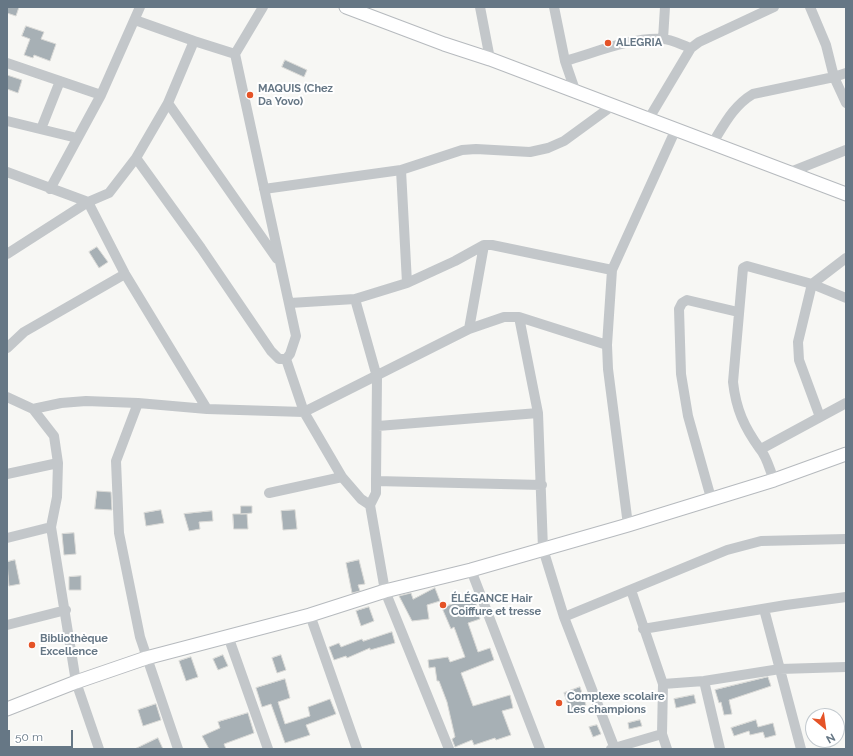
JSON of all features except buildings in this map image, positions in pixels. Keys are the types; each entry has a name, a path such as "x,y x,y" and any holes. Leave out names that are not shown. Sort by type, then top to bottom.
{"main road":[{"path":"346,7 370,11 444,44 490,59 576,93 846,194"},
{"path":"7,709 76,682 146,658 310,615 385,591 471,570 543,548 628,525 711,498 774,480 846,454"}],"street":[{"path":"50,189 102,95 140,7"},
{"path":"264,7 235,54 279,263 290,302 296,336 290,354 286,359"},
{"path":"480,7 490,59"},
{"path":"554,7 565,61 576,93"},
{"path":"663,39 665,7"},
{"path":"648,120 691,48 699,42 756,11 774,7"},
{"path":"810,7 826,45 834,77 846,103"},
{"path":"135,20 235,54"},
{"path":"565,61 634,42 663,39 691,48"},
{"path":"7,254 88,202 108,193 136,158 168,103 194,41"},
{"path":"7,63 102,95"},
{"path":"712,144 734,108 753,94 834,77 846,73"},
{"path":"41,129 60,81"},
{"path":"168,103 279,263"},
{"path":"264,189 401,170 462,150 476,149 530,152 548,148 564,141 612,106"},
{"path":"7,121 77,138"},
{"path":"628,525 608,369 607,345 612,270 675,130"},
{"path":"788,173 846,150"},
{"path":"136,158 201,248 271,351 280,359 286,359"},
{"path":"401,170 407,283"},
{"path":"7,172 88,202 125,274 207,409"},
{"path":"290,302 355,299 407,283 455,261 484,245 492,245 612,270"},
{"path":"469,329 484,245"},
{"path":"820,417 798,360 798,342 812,284 846,258"},
{"path":"774,480 761,449 746,428 735,399 733,382 743,268 747,266 812,284 846,298"},
{"path":"7,348 24,332 125,274"},
{"path":"355,299 377,377 378,426 376,493 370,505 385,591 449,749"},
{"path":"711,498 688,416 681,374 678,309 682,303 687,300 738,312"},
{"path":"33,409 60,403 86,401 138,403 207,409 304,412 377,377 469,329 504,317 518,317 607,345"},
{"path":"518,317 538,413 542,485 543,548 564,617 613,749 662,734"},
{"path":"286,359 304,412 342,477 361,499 370,505"},
{"path":"7,397 33,409 54,436 58,463 57,497 51,527 66,610 76,682 99,749"},
{"path":"138,403 116,461 119,533 140,637 178,749"},
{"path":"761,449 846,403"},
{"path":"378,426 538,413"},
{"path":"7,474 58,463"},
{"path":"269,493 342,477"},
{"path":"376,481 542,485"},
{"path":"7,538 51,527"},
{"path":"564,617 727,550 761,541 846,539"},
{"path":"471,570 540,749"},
{"path":"631,590 663,684 662,734 667,749"},
{"path":"643,628 846,597"},
{"path":"764,609 801,749"},
{"path":"7,625 66,610"},
{"path":"310,615 357,749"},
{"path":"228,636 268,749"},
{"path":"663,684 704,681 780,669 846,666"},
{"path":"704,681 720,749"}],"place":[{"name":"ALEGRIA","path":"608,43"},
{"name":"MAQUIS (Chez Da Yovo)","path":"250,95"},
{"name":"ÉLÉGANCE Hair Coiffure et tresse","path":"443,605"},
{"name":"Bibliothèque Excellence","path":"32,645"},
{"name":"Complexe scolaire Les champions","path":"559,703"}]}
